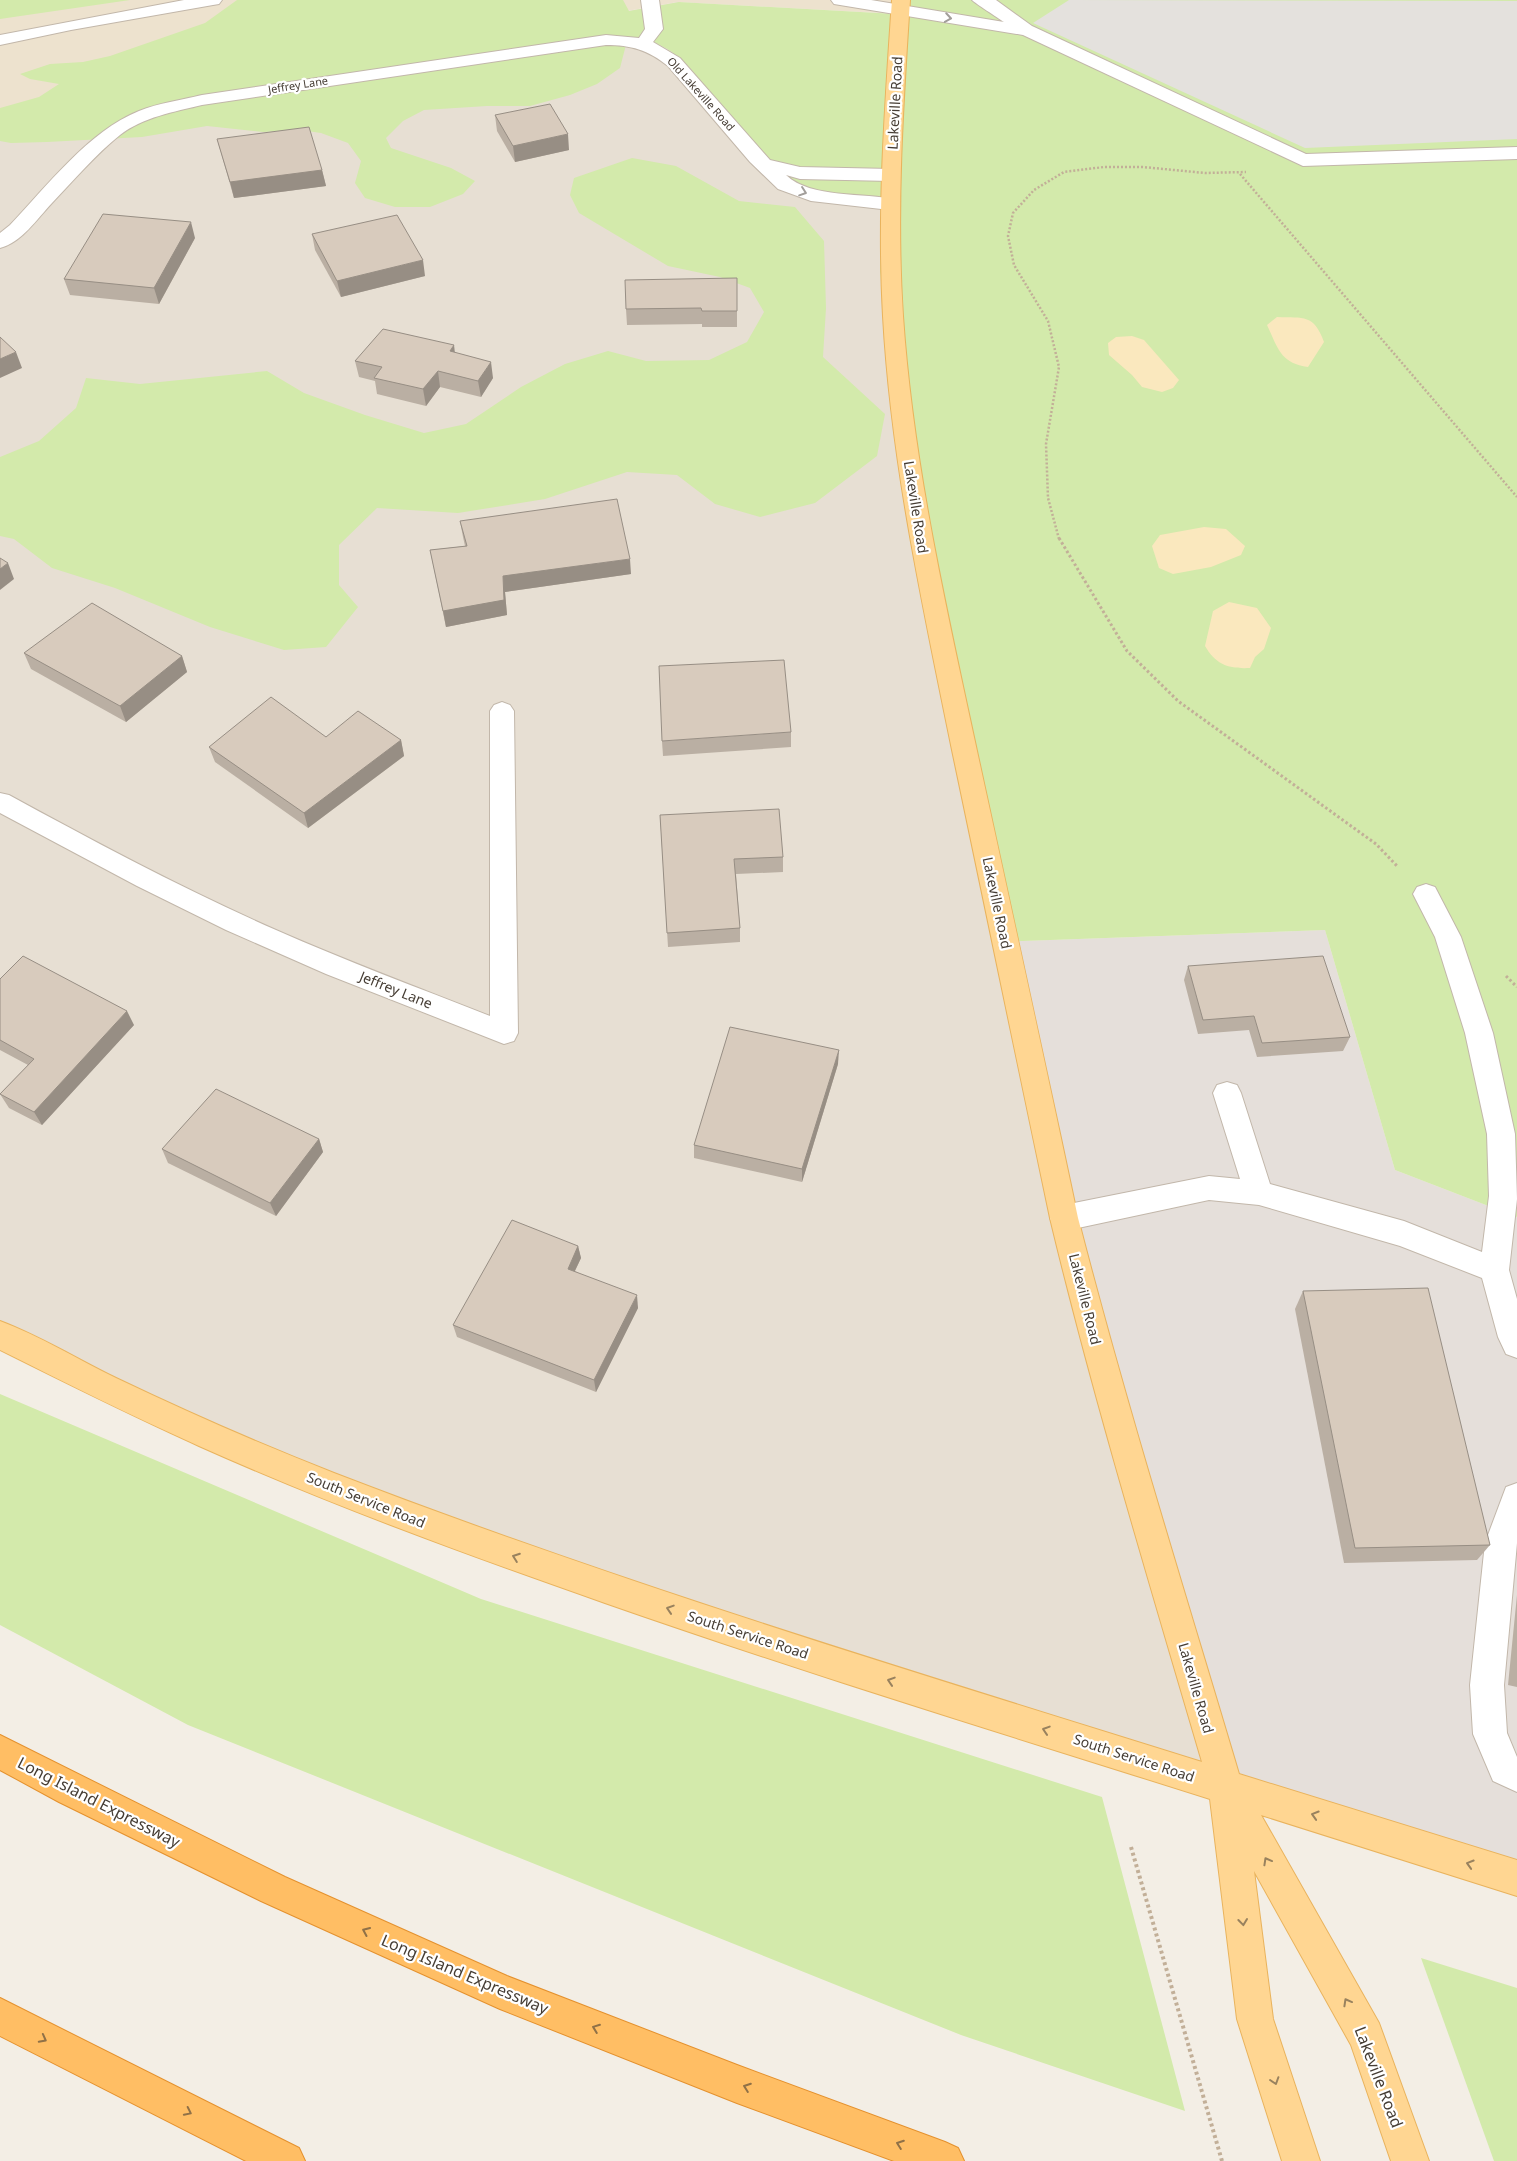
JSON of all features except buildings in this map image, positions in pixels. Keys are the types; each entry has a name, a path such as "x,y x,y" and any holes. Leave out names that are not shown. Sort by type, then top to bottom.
{"highway":[{"name":"Long Island Expressway","path":"0,1752 71,1790 273,1889 500,1991 737,2084 945,2161"},
{"path":"0,2016 103,2071 286,2161"}],"main road":[{"name":"Lakeville Road","path":"900,5 891,176 890,259 897,367 919,530 1064,1218 1088,1314 1118,1420 1226,1787 1255,2019 1301,2161"},
{"name":"South Service Road","path":"0,1335 91,1382 183,1424 379,1506 476,1542 710,1622 1517,1878"},
{"name":"Lakeville Road","path":"1226,1787 1366,2036 1410,2161"}],"street":[{"path":"0,40 71,25 214,0"},
{"path":"644,43 654,29 650,0"},
{"path":"840,0 900,5 1026,30"},
{"path":"981,0 988,2 1026,30 1303,160 1517,153"},
{"name":"Jeffrey Lane","path":"0,242 18,229 102,140 131,121 162,108 202,100 589,41 622,39 644,43"},
{"name":"Old Lakeville Road","path":"644,43 655,47 674,62 764,165 785,184 811,195 890,204"},
{"path":"764,165 800,173 891,176"},
{"name":"Jeffrey Lane","path":"0,802 142,878 236,923 334,965 504,1033 502,711"},
{"path":"1426,894 1448,937 1473,1016 1501,1134 1504,1196 1494,1270 1513,1337 1517,1344"},
{"path":"1227,1093 1259,1193"},
{"path":"1064,1218 1209,1188 1259,1193 1404,1234 1494,1270"},
{"path":"1517,1498 1501,1543 1487,1686 1490,1734 1505,1769 1517,1775"}],"path":[{"path":"1303,160 1240,174 1205,173 1143,166 1104,167 1064,172 1034,190 1013,214 1008,236 1014,265 1048,321 1059,367 1046,444 1048,498 1060,542 1127,651 1178,701 1376,844 1426,894"},
{"path":"1240,174 1517,497"},
{"path":"1131,1847 1222,2161"}],"shaded area":[{"path":"0,0 898,0 897,14 678,2 259,76 0,111"},
{"path":"1069,0 1517,1 1517,139 1305,148 1033,23"},
{"path":"679,2 883,196 880,271 910,540 1072,1301 1209,1766 620,1580 350,1482 115,1382 0,1321 0,111 259,76"},
{"path":"1325,930 1395,1170 1517,1217 1517,1861 1209,1766 996,942"}],"green space":[{"path":"0,0 130,0 0,19"},
{"path":"237,0 623,0 629,11 679,2 896,14 898,0 1517,0 1517,1217 1395,1170 1325,930 996,942 910,540 880,271 892,82 883,199 824,194 784,180 672,52 651,41 628,37 620,68 597,84 570,95 530,106 487,106 424,110 403,121 386,138 391,148 451,168 475,181 463,194 430,207 395,207 365,198 355,183 361,161 348,143 321,133 300,130 263,132 207,126 142,137 47,142 11,143 0,141 0,108 39,97 59,84 30,79 20,74 50,64 83,62 110,56 205,23"},
{"path":"632,158 676,166 739,201 795,207 824,241 826,308 823,357 885,414 877,456 815,503 760,517 715,504 677,475 627,472 545,499 458,513 377,508 339,545 339,585 358,607 326,647 284,650 210,627 115,588 52,568 14,539 0,536 0,457 39,441 76,408 86,378 140,384 267,371 304,393 365,415 424,433 466,424 521,387 565,364 608,351 646,361 709,360 747,342 764,312 750,288 720,277 668,266 579,213 570,195 574,178"},
{"path":"0,1394 481,1599 1102,1797 1185,2111 961,2035 188,1725 0,1625"},
{"path":"1421,1958 1517,1988 1517,2161 1494,2161"}],"sand":[{"path":"1277,317 1307,319 1316,326 1324,342 1308,367 1291,362 1277,347 1267,325"},
{"path":"1132,336 1144,340 1179,380 1173,388 1162,392 1142,387 1132,375 1109,355 1108,343 1116,337"},
{"path":"1204,527 1226,529 1245,546 1241,555 1211,567 1173,574 1159,568 1152,546 1160,535"},
{"path":"1229,602 1257,608 1271,628 1264,649 1255,657 1250,668 1236,668 1219,662 1205,646 1213,611"}]}
